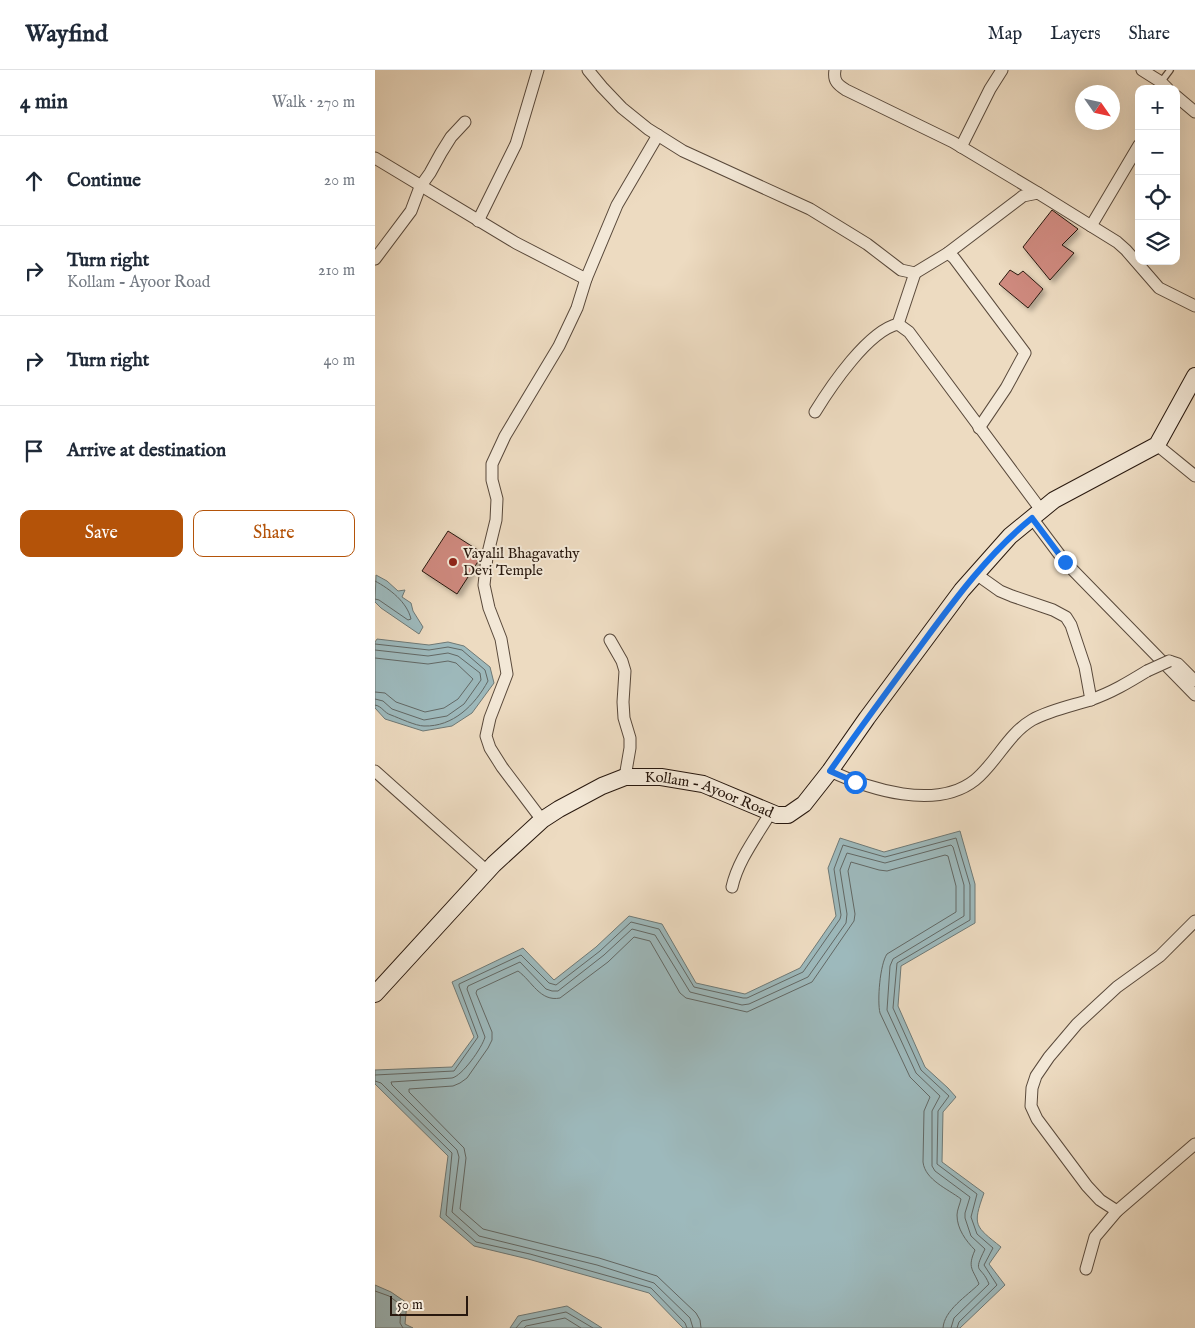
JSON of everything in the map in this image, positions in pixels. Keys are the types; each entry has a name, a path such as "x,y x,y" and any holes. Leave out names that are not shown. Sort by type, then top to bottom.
{"main road":[{"path":"1157,445 1195,376"},
{"name":"Kollam - Ayoor Road","path":"375,994 387,976 487,871 541,820 559,808 625,777 661,778 703,784 777,815 788,815 796,810 804,804 830,771 962,590 1010,536 1054,500 1157,445"}],"street":[{"path":"477,221 516,144 538,70"},
{"path":"588,70 622,108 658,136 683,151 810,209 867,244 901,270 915,272 948,253 1023,196 1038,193"},
{"path":"835,70 834,77 837,84 846,90 961,148 1038,193 1126,250 1159,288 1195,306"},
{"path":"961,148 990,89 1002,70"},
{"path":"1142,70 1165,85"},
{"path":"1180,99 1195,112"},
{"path":"375,259 386,247 411,211 420,187 451,137 465,122"},
{"path":"541,820 502,767 490,748 487,736 490,718 507,674 501,639 489,608 484,585 487,557 496,513 497,499 491,480 493,464 505,436 559,346 577,308 585,279 617,205 658,136"},
{"path":"1091,226 1135,152"},
{"path":"375,158 477,221 585,279"},
{"path":"948,253 954,258 1025,353 1006,388 979,428"},
{"path":"898,324 915,272"},
{"path":"898,324 909,332 979,428 1037,514 1065,562 1195,695"},
{"path":"815,412 826,394 861,350 874,338 898,324"},
{"path":"1157,445 1195,476"},
{"path":"976,574 1000,591 1062,614 1069,620 1085,668 1091,700"},
{"path":"609,640 622,661 625,671 624,718 630,738 625,777"},
{"path":"830,771 855,782 893,792 929,796 957,791 975,780 1019,730 1041,715 1091,700 1119,688 1147,671 1169,662 1178,664 1195,681"},
{"path":"375,771 487,871"},
{"path":"732,888 741,861 771,812"},
{"path":"1117,1211 1100,1200 1087,1186 1037,1119 1031,1106 1035,1076 1077,1024 1117,987 1160,956 1195,922"},
{"path":"1086,1269 1095,1237 1117,1211 1195,1144"}],"lane":[{"path":"1165,85 1170,70"}],"water":[{"path":"376,575 387,581 398,591 405,590 402,597 411,603 413,611 423,627 419,634 375,602"},
{"path":"377,639 429,645 448,642 464,646 490,667 494,683 472,713 452,726 423,731 385,719 375,708 375,642"},
{"path":"960,831 975,884 975,923 901,966 898,1006 925,1067 956,1097 943,1112 942,1162 984,1193 978,1212 978,1224 1001,1247 989,1264 1005,1285 960,1328 683,1328 649,1293 474,1246 440,1217 448,1156 375,1084 375,1070 452,1067 474,1037 452,982 523,948 554,980 596,947 629,916 662,924 696,983 745,994 800,968 836,916 828,868 840,838 884,852"},
{"path":"375,1285 391,1292 407,1303 405,1324 413,1328 375,1328"},
{"path":"567,1306 602,1328 510,1328 518,1316"}],"building":[{"path":"1052,210 1078,229 1062,245 1074,253 1050,280 1023,247"},
{"path":"1010,270 1018,275 1023,271 1043,289 1028,308 999,284"},
{"name":"Vayalil Bhagavathy Devi Temple","path":"448,531 481,552 479,560 457,594 422,571"}],"place":[{"name":"Vayalil Bhagavathy Devi Temple","path":"453,562"}],"route":[{"path":"855,782 830,771 962,590 1010,536 1032,518 1065,562"}]}
